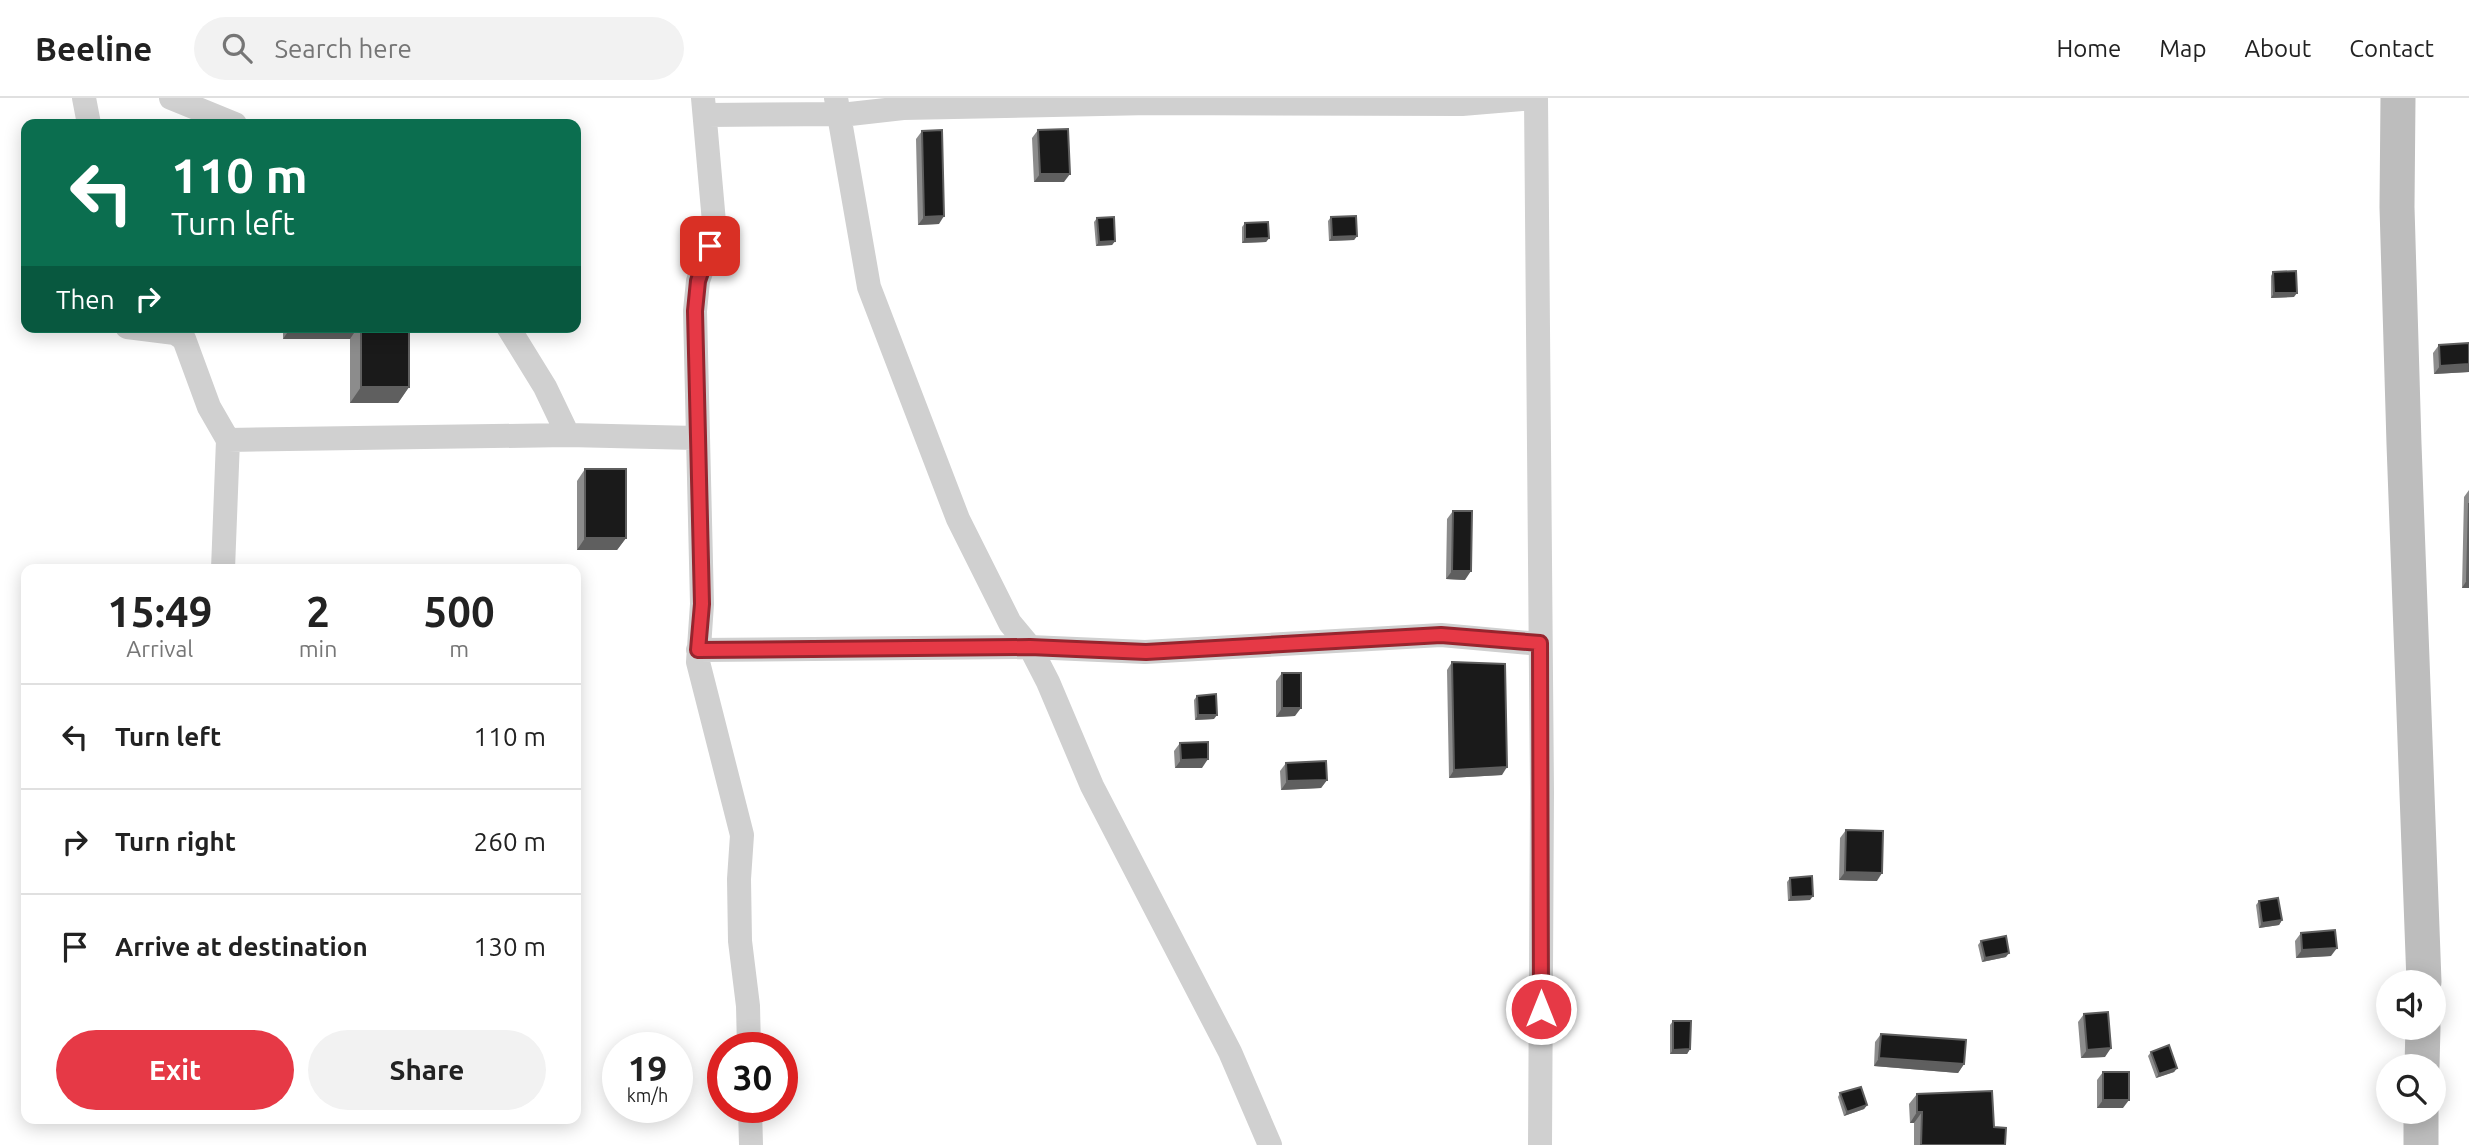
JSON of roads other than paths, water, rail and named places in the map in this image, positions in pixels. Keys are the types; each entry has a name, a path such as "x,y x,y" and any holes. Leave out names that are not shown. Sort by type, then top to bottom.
{"main road":[{"path":"2398,98 2397,207 2424,970"},
{"path":"2421,1124 2421,1145"}],"street":[{"path":"85,98 88,119"},
{"path":"171,98 223,119"},
{"path":"749,1032 740,941 739,879 742,835 698,662 702,604 695,311 698,281 713,234 714,222 705,106 1462,104 1536,98 1540,1145"},
{"path":"837,105 869,287 958,519 1010,623 1030,647 1092,786 1230,1052 1270,1145"},
{"path":"175,333 184,339 209,407 228,440 223,564"},
{"path":"512,333 545,387 568,435"},
{"path":"228,440 568,435 696,438"},
{"path":"698,650 1030,647 1146,652 1430,635 1540,643"},
{"path":"750,1123 751,1145"}]}
